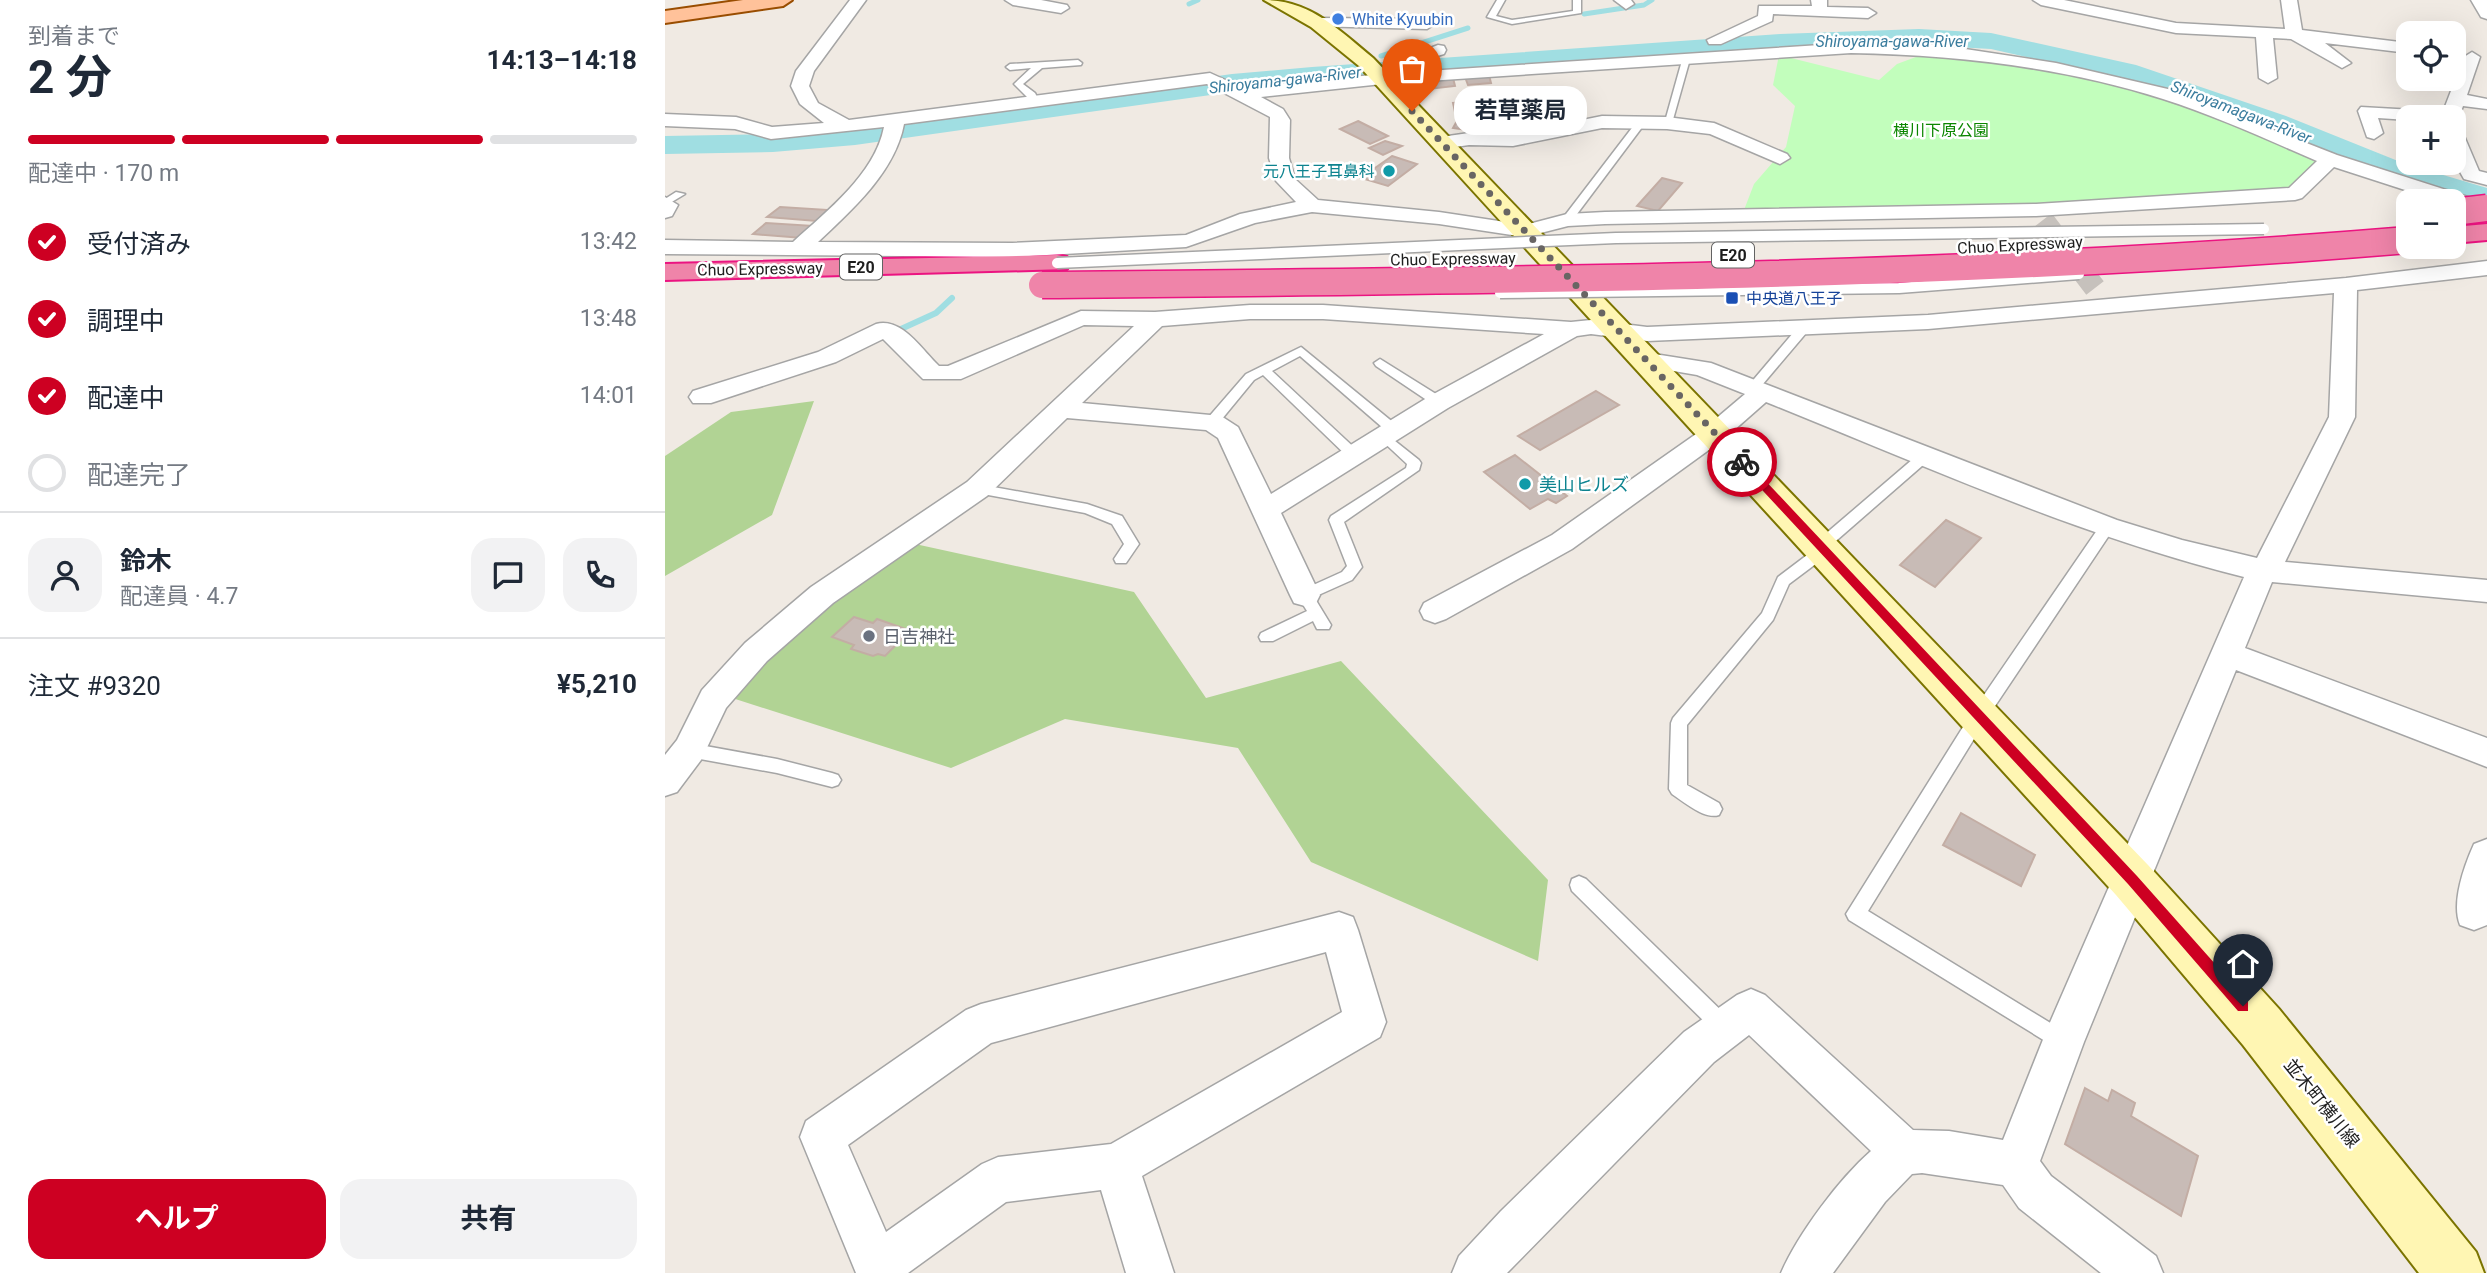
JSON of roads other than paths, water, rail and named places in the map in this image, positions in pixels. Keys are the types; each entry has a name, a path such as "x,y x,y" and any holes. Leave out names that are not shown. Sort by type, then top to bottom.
{"highway":[{"path":"2466,211 2487,209"},
{"name":"Chuo Expressway","path":"665,292 1050,274 1928,250 2264,229 2396,217"},
{"path":"2466,234 2487,232"},
{"name":"Chuo Expressway","path":"665,272 1700,278 1938,272 2396,241"}],"main road":[{"path":"665,17 714,6 783,0"}],"street":[{"path":"847,127 823,116 804,97 800,86 805,71 858,0"},
{"name":"並木町横川線","path":"1273,0 1318,23 1374,71 1648,360 2132,880 2262,1027 2455,1273"},
{"path":"2041,0 2066,2 2176,27 2294,34 2396,47"},
{"path":"2479,0 2487,14"},
{"path":"1020,1 1061,8"},
{"path":"2285,1 2294,34 2325,49 2342,63"},
{"path":"1715,40 1766,18 1765,9 1819,5 1868,13"},
{"path":"1318,23 1427,24"},
{"path":"2264,32 2268,78"},
{"path":"1412,59 1818,33"},
{"path":"2378,45 2389,69"},
{"path":"1237,87 1374,71 1686,59 1878,47 1939,50 2100,77 2166,94 2210,109 2330,159 2487,209"},
{"path":"1335,65 1374,71 1438,50"},
{"path":"2454,105 2479,58"},
{"path":"665,120 736,122 771,133 847,127 894,127 1034,101 1212,79 1237,87 1277,113 1281,120 1279,158 1286,181 1311,206"},
{"path":"2466,106 2487,104"},
{"path":"2374,133 2367,111 2396,114"},
{"path":"1441,143 1469,139 1500,141 1602,122 1667,123 1714,129 1780,158"},
{"path":"800,247 855,190 894,127"},
{"path":"665,247 1012,250 1187,241 1200,239 1218,228 1241,220 1311,206 1439,218 1525,231 1567,220 2040,215 2295,194 2330,159"},
{"path":"2466,163 2471,175 2487,179"},
{"path":"702,397 792,361 827,357 877,320 932,374 952,374 1073,320 1250,312 1323,312 1571,329 1617,329 1647,334 1803,329 2102,298 2346,285 2487,268"},
{"path":"2016,1165 2063,1042 2258,579 2265,571 2342,417 2346,285"},
{"path":"665,781 689,750 714,699 756,652 822,595 977,489 1155,318"},
{"path":"1265,509 1299,492 1439,402 1571,329"},
{"path":"1648,360 1702,368 2107,527 2179,550 2265,571 2487,591"},
{"path":"1435,611 1562,542 1715,433 1757,390"},
{"path":"1060,409 1212,422 1229,433 1315,611"},
{"path":"2227,654 2487,753"},
{"path":"2474,912 2487,856"},
{"path":"1339,930 1365,1022 1116,1166 998,1180 877,1267 822,1136 981,1026 1339,930"},
{"path":"1476,1273 1517,1227 1689,1056 1751,1009 1906,1153"},
{"path":"1805,1273 1881,1169 1906,1153 1924,1152 2016,1165 2035,1192 2139,1273"},
{"path":"1116,1166 1150,1273"}],"lane":[{"path":"1501,0 1491,17 1512,22 1577,13 1577,0"},
{"path":"1667,123 1686,59"},
{"path":"1010,67 1078,63"},
{"path":"1034,101 1032,95 1018,84 1039,66"},
{"path":"1567,220 1641,122"},
{"path":"1757,390 1803,329"},
{"path":"1212,422 1250,377 1301,351 1390,434 1414,463 1412,470 1336,520 1355,567 1315,611 1266,637"},
{"path":"1380,363 1439,402"},
{"path":"1264,370 1355,456"},
{"path":"1713,809 1678,789 1679,723 1768,616 1783,581 1925,456"},
{"path":"977,489 1087,509 1117,520 1132,544 1121,559"},
{"path":"2063,1042 1856,914 1979,716 2107,527"},
{"path":"689,750 776,766 832,780"},
{"path":"1579,885 1725,1028"}],"waterway":[{"path":"1189,4 1198,0"},
{"path":"1584,14 1644,5 1652,0"},
{"path":"1381,56 1468,28"},
{"name":"Shiroyama-gawa-River","path":"665,145 773,143 855,136 1232,83 1312,75 1780,42 1919,37 1991,41 2126,71 2275,122 2392,170 2487,198"},
{"path":"901,329 936,313 952,298"}],"tunnel":[{"path":"2043,220 2095,288"}],"place":[{"name":"White Kyuubin","path":"1338,19"},
{"name":"若草薬局","path":"1412,111"},
{"name":"元八王子耳鼻科","path":"1389,171"},
{"name":"中央道八王子","path":"1732,298"},
{"name":"美山ヒルズ","path":"1525,484"},
{"name":"日吉神社","path":"869,636"}],"water label":[{"name":"Shiroyamagawa-River","path":"2241,112"}],"park label":[{"name":"横川下原公園","path":"1941,130"}]}
